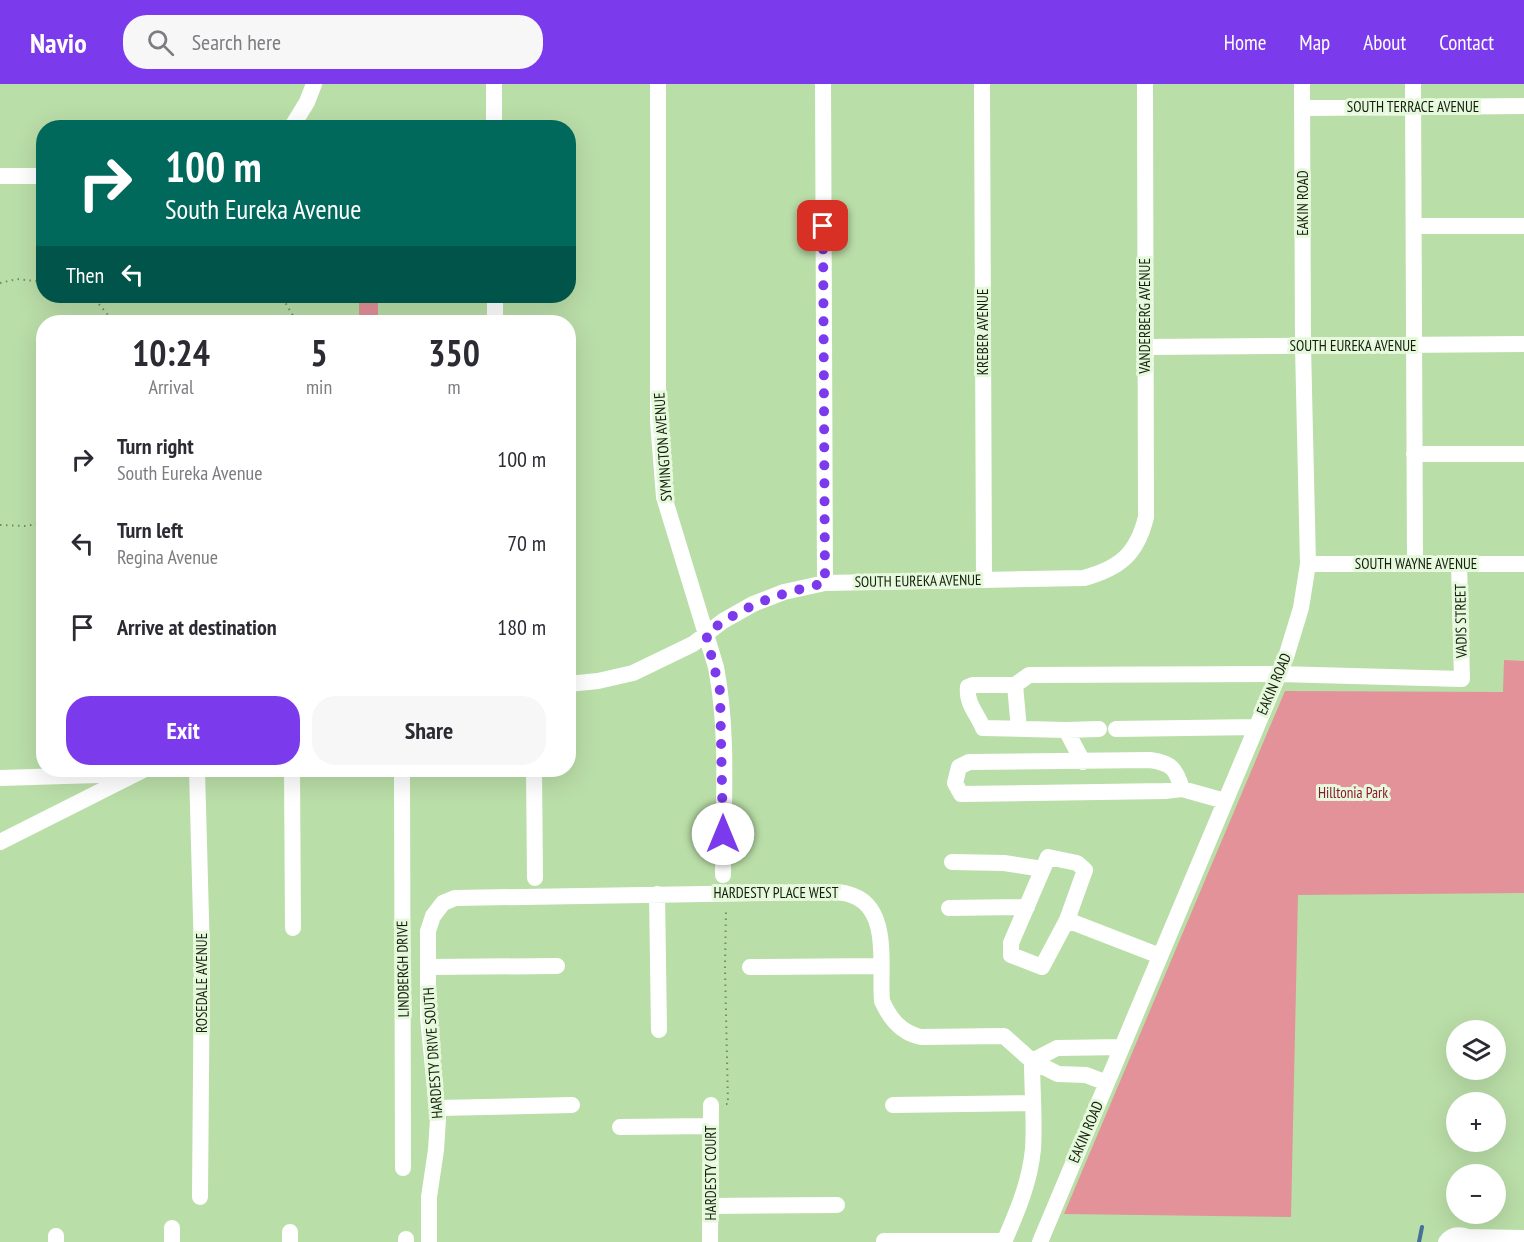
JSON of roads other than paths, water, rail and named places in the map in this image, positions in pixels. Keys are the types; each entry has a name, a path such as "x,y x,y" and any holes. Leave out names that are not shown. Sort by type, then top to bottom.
{"street":[{"path":"296,120 308,102 314,84"},
{"path":"494,84 494,120"},
{"name":"SYMINGTON AVENUE","path":"658,84 658,421 664,497 716,667 722,708 723,875"},
{"path":"823,84 825,583"},
{"name":"KREBER AVENUE","path":"982,84 984,580"},
{"name":"VANDERBERG AVENUE","path":"1135,546 1146,517 1145,84"},
{"name":"EAKIN ROAD","path":"1040,1242 1279,674 1298,622 1308,564 1303,346 1302,84"},
{"path":"1413,84 1415,564"},
{"name":"SOUTH TERRACE AVENUE","path":"1303,108 1524,106"},
{"path":"0,177 36,176"},
{"path":"1414,226 1524,226"},
{"name":"SOUTH EUREKA AVENUE","path":"1145,347 1524,344"},
{"path":"1414,454 1524,454"},
{"name":"SOUTH EUREKA AVENUE","path":"576,683 633,673 693,644 723,621 753,604 784,592 825,583 1084,578 1113,568 1135,546"},
{"name":"SOUTH WAYNE AVENUE","path":"1308,564 1524,564"},
{"name":"VADIS STREET","path":"1279,674 1462,679 1459,564"},
{"path":"1099,729 984,728 969,704 968,687 1016,685 1029,675 1279,674"},
{"path":"1016,685 1019,729"},
{"path":"1116,729 1256,727"},
{"path":"1066,730 1083,762"},
{"path":"1182,789 1177,773 1165,762 969,762 958,767 955,783 961,794 1182,789 1225,801"},
{"path":"0,778 36,776"},
{"path":"0,842 128,777"},
{"name":"ROSEDALE AVENUE","path":"197,777 202,956 200,1197"},
{"path":"292,777 293,928"},
{"name":"LINDBERGH DRIVE","path":"402,777 403,1168"},
{"path":"534,777 535,878"},
{"path":"1048,857 1077,863 1085,870 1067,920 1042,967 1011,955 1011,943 1042,869 1048,857"},
{"path":"952,862 1004,863 1042,869"},
{"name":"HARDESTY PLACE WEST","path":"443,903 455,898 468,897 829,892 850,894 868,906 876,918 880,929 882,1001 887,1012 901,1029 921,1037 1004,1036 1032,1060 1058,1074 1086,1075 1107,1083"},
{"path":"657,894 659,1030"},
{"name":"HARDESTY DRIVE SOUTH","path":"429,1242 429,1197 436,1150 437,1108 428,1018 428,932 433,916 443,903"},
{"path":"949,908 1027,907"},
{"path":"1067,920 1160,956"},
{"path":"428,967 557,966"},
{"path":"750,967 881,966"},
{"path":"884,1241 1004,1242 1024,1192 1030,1170 1033,1148 1032,1060 1057,1048 1122,1047"},
{"path":"893,1105 1032,1103"},
{"path":"437,1108 572,1105"},
{"name":"HARDESTY COURT","path":"710,1242 711,1105"},
{"path":"620,1127 711,1126"},
{"path":"711,1206 837,1205"},
{"path":"1446,1242 1455,1235 1468,1239 1524,1238"}],"waterway":[{"path":"1419,1242 1422,1227"}],"park label":[{"name":"Hilltonia Park","path":"1353,793"}]}
